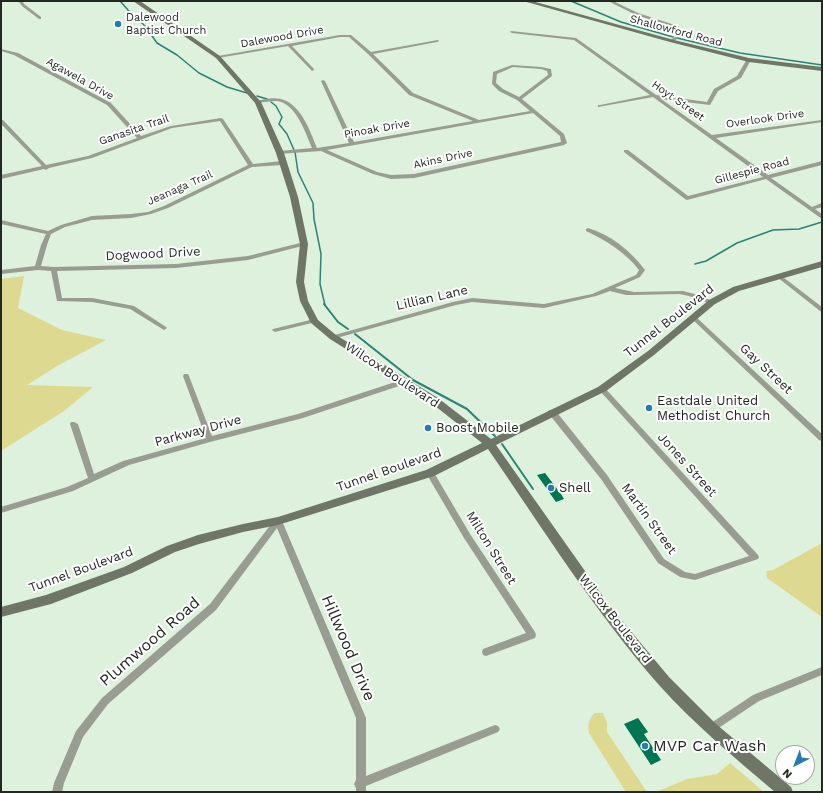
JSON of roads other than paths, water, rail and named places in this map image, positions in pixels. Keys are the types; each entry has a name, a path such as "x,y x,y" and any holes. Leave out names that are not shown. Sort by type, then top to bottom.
{"main road":[{"name":"Wilcox Boulevard","path":"136,1 218,58 258,102 280,153 294,197 304,244 300,282 304,301 314,321 333,337 434,400 490,444 605,610 664,681 711,728 786,792"},
{"name":"Shallowford Road","path":"526,1 672,41 749,60 822,69"},
{"name":"Tunnel Boulevard","path":"1,612 47,600 128,570 171,549 191,542 242,528 278,521 430,472 602,389 694,318 712,302 736,289 822,264"}],"street":[{"path":"23,1 21,2 40,18"},
{"path":"610,1 637,14 678,27 682,31 672,41"},
{"name":"Hoyt Street","path":"512,32 576,39 653,96 712,137 766,178 822,217"},
{"name":"Dalewood Drive","path":"218,58 350,36 370,53"},
{"path":"370,53 437,41"},
{"path":"290,45 312,70"},
{"name":"Agawela Drive","path":"1,50 16,54 109,104 140,138"},
{"path":"370,53 410,94 477,121"},
{"path":"600,106 653,96 708,104 716,90 739,77 749,60"},
{"path":"519,99 550,75 549,70 512,66 495,73 494,83 501,90 519,99 533,112"},
{"path":"323,81 352,144"},
{"path":"258,102 278,100 289,104 308,129 315,149"},
{"name":"Pinoak Drive","path":"280,153 322,149 533,112"},
{"name":"Akins Drive","path":"322,149 375,173 391,177 414,176 564,143 562,135 533,112"},
{"name":"Ganasita Trail","path":"1,177 90,157 171,127 221,119 251,166"},
{"path":"1,120 46,168"},
{"name":"Overlook Drive","path":"712,137 822,121"},
{"name":"Gillespie Road","path":"626,151 687,198 822,163"},
{"name":"Jeanaga Trail","path":"49,234 81,220 149,213 166,207 251,166 282,163"},
{"path":"811,209 822,205"},
{"path":"1,222 49,234 44,245 38,268"},
{"name":"Lillian Lane","path":"333,337 455,303 472,300 544,306 594,295 614,284 638,276 642,270 634,259 618,246 588,230"},
{"name":"Dogwood Drive","path":"1,272 38,268 54,269 176,266 248,258 304,244"},
{"path":"54,269 59,300 92,300 132,307 164,328"},
{"path":"779,276 822,310"},
{"path":"608,288 618,292 637,295 680,292 712,302"},
{"name":"Gay Street","path":"694,318 822,438"},
{"path":"275,330 314,321"},
{"path":"186,376 210,438"},
{"name":"Parkway Drive","path":"1,510 70,489 106,474 126,463 210,438 300,416 404,382"},
{"name":"Jones Street","path":"602,389 755,557"},
{"name":"Martin Street","path":"552,412 604,477 662,561 683,575 695,577 755,557"},
{"path":"74,424 92,479"},
{"name":"Milton Street","path":"430,472 467,536 532,635 486,652"},
{"name":"Hillwood Drive","path":"278,521 361,718 362,753 360,788"},
{"name":"Plumwood Road","path":"57,792 59,783 79,734 105,701 213,608 278,521"},
{"path":"711,728 756,698 822,670"},
{"path":"360,788 495,729"}],"waterway":[{"path":"120,1 128,10"},
{"path":"571,1 621,22 673,37"},
{"path":"129,11 144,25"},
{"path":"145,26 157,43 177,55 199,73 227,87 247,93"},
{"path":"677,38 740,53 822,65"},
{"path":"257,96 267,99"},
{"path":"271,102 276,106 282,117 279,124 287,134 294,150"},
{"path":"295,152 298,172 313,203 314,219 321,254 320,284 325,305"},
{"path":"695,264 706,261 737,243 773,230 799,229 822,222"},
{"path":"324,304 338,322 348,329"},
{"path":"355,334 413,380 467,409 495,436"},
{"path":"502,444 533,489"}],"place":[{"name":"Dalewood Baptist Church","path":"118,24"},
{"name":"Eastdale United Methodist Church","path":"649,408"},
{"name":"Boost Mobile","path":"428,428"},
{"name":"Shell","path":"551,488"},
{"name":"MVP Car Wash","path":"645,746"}]}
